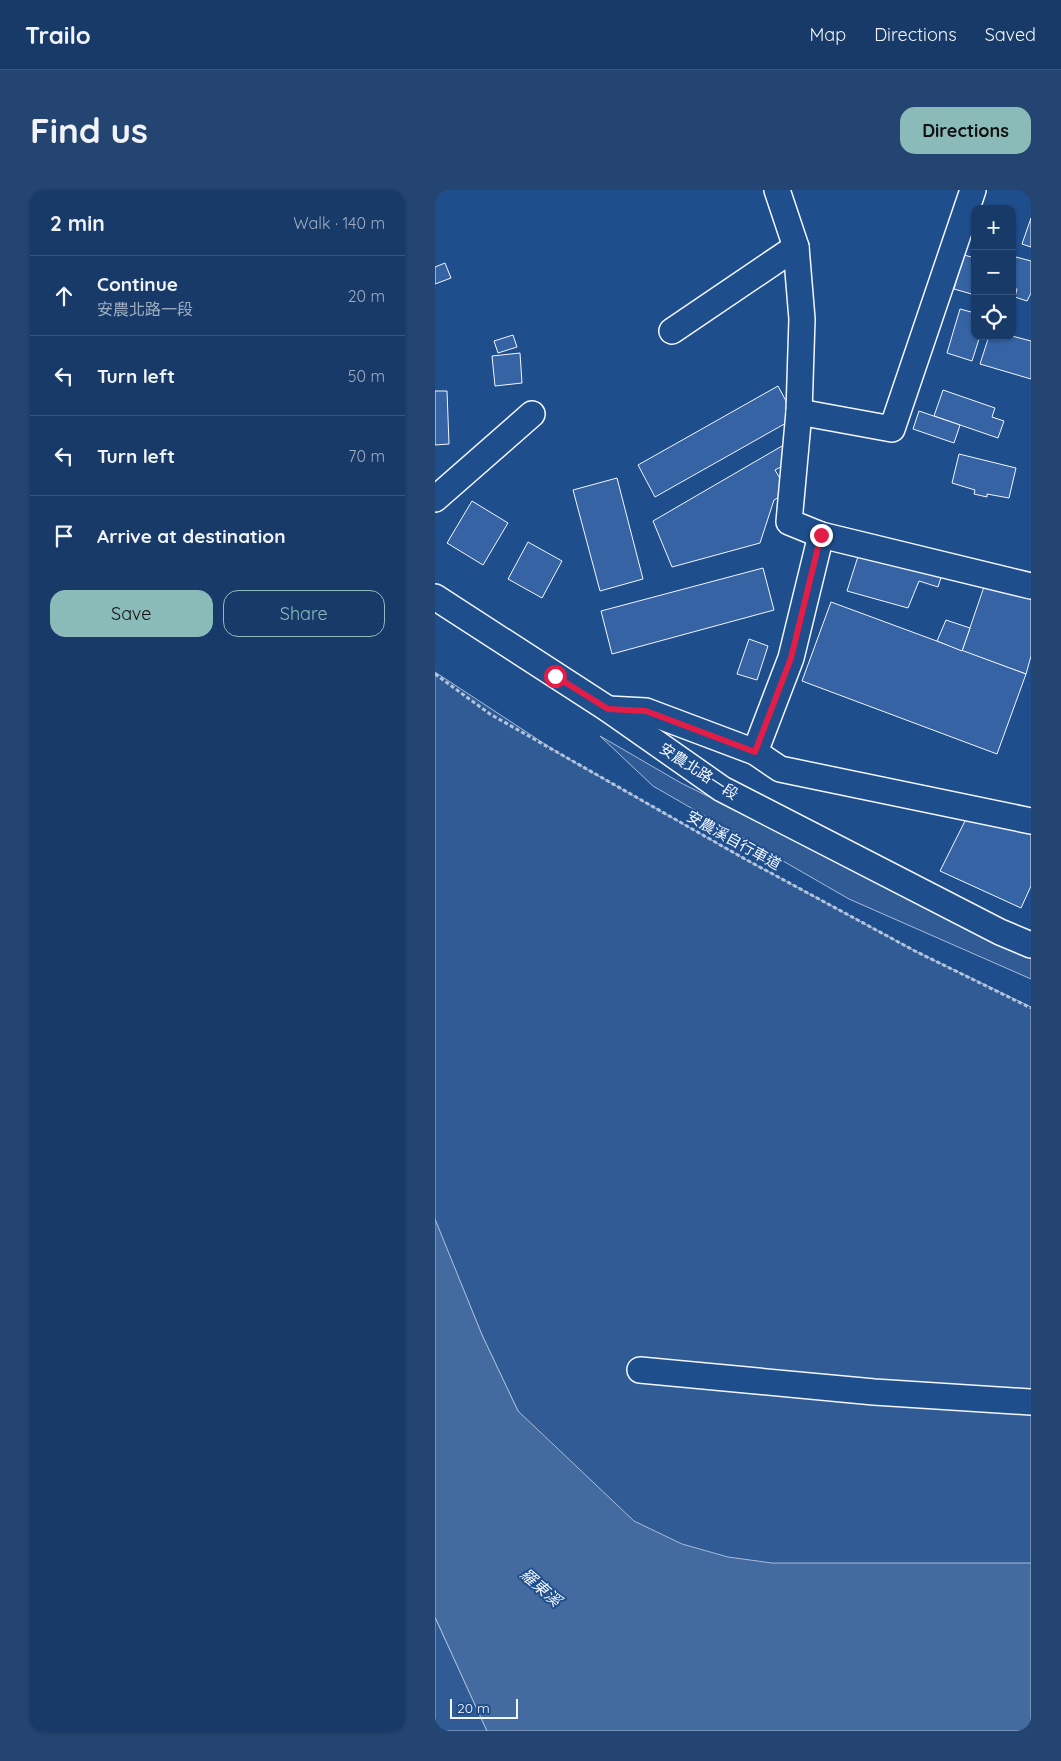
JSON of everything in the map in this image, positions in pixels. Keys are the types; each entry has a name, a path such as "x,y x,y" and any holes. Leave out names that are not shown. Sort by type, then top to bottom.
{"street":[{"path":"777,190 796,247 802,319 799,412 789,522 821,535 1031,586"},
{"path":"799,412 892,429 973,190"},
{"path":"672,331 796,247"},
{"path":"435,499 531,414"},
{"path":"755,752 791,658 821,535"},
{"name":"安農北路一段","path":"435,597 608,709 723,789 1001,932 1031,945"},
{"path":"608,709 646,711 755,752 780,769 1031,822"},
{"path":"640,1370 874,1392 1031,1402"}],"path":[{"name":"安農溪自行車道","path":"435,674 490,714 745,859 915,951 1031,1008"}],"shaded area":[{"path":"435,672 560,754 745,859 915,951 1031,1007 1031,1583 652,1556 518,1411 482,1335 435,1220"},
{"path":"600,736 681,783 1031,956 1031,979 849,899 653,786"},
{"path":"435,1617 439,1626 487,1731 435,1731"}],"water":[{"name":"羅東溪","path":"435,1219 482,1335 518,1411 634,1521 682,1544 728,1557 772,1563 1031,1563 1031,1731 487,1731 435,1617"}],"building":[{"path":"1031,218 1031,247 1022,244"},
{"path":"964,255 971,257 971,294 954,289"},
{"path":"1016,257 1031,261 1031,293 1027,301 1016,297"},
{"path":"445,263 451,278 435,284 435,267"},
{"path":"960,309 971,312 971,340 979,340 972,361 947,353"},
{"path":"513,335 517,347 498,353 494,341"},
{"path":"1016,337 1031,341 1031,379 980,364 988,340 1016,340"},
{"path":"520,353 522,383 495,386 492,356"},
{"path":"778,386 795,418 655,497 638,465"},
{"path":"943,390 995,408 992,417 1004,421 998,438 934,416"},
{"path":"435,391 447,391 449,444 435,445"},
{"path":"919,411 960,425 954,443 913,429"},
{"path":"782,446 790,462 775,470 788,492 774,500 760,543 672,567 653,521"},
{"path":"959,454 1016,468 1009,498 987,494 987,497 974,494 975,490 952,483"},
{"path":"617,478 643,579 600,591 573,490"},
{"path":"472,501 508,523 483,565 447,543"},
{"path":"528,542 562,561 542,598 508,579"},
{"path":"861,547 944,568 938,587 919,581 908,608 847,591"},
{"path":"763,568 774,610 612,654 601,611"},
{"path":"987,578 1031,589 1031,656 1026,674 962,651"},
{"path":"831,602 1026,674 997,754 802,681"},
{"path":"946,620 970,628 962,651 937,641"},
{"path":"749,639 768,646 757,680 737,674"},
{"path":"969,813 1031,832 1031,886 1021,908 940,871"}],"route":[{"path":"555,676 608,709 646,711 755,752 791,658 821,535"}]}
